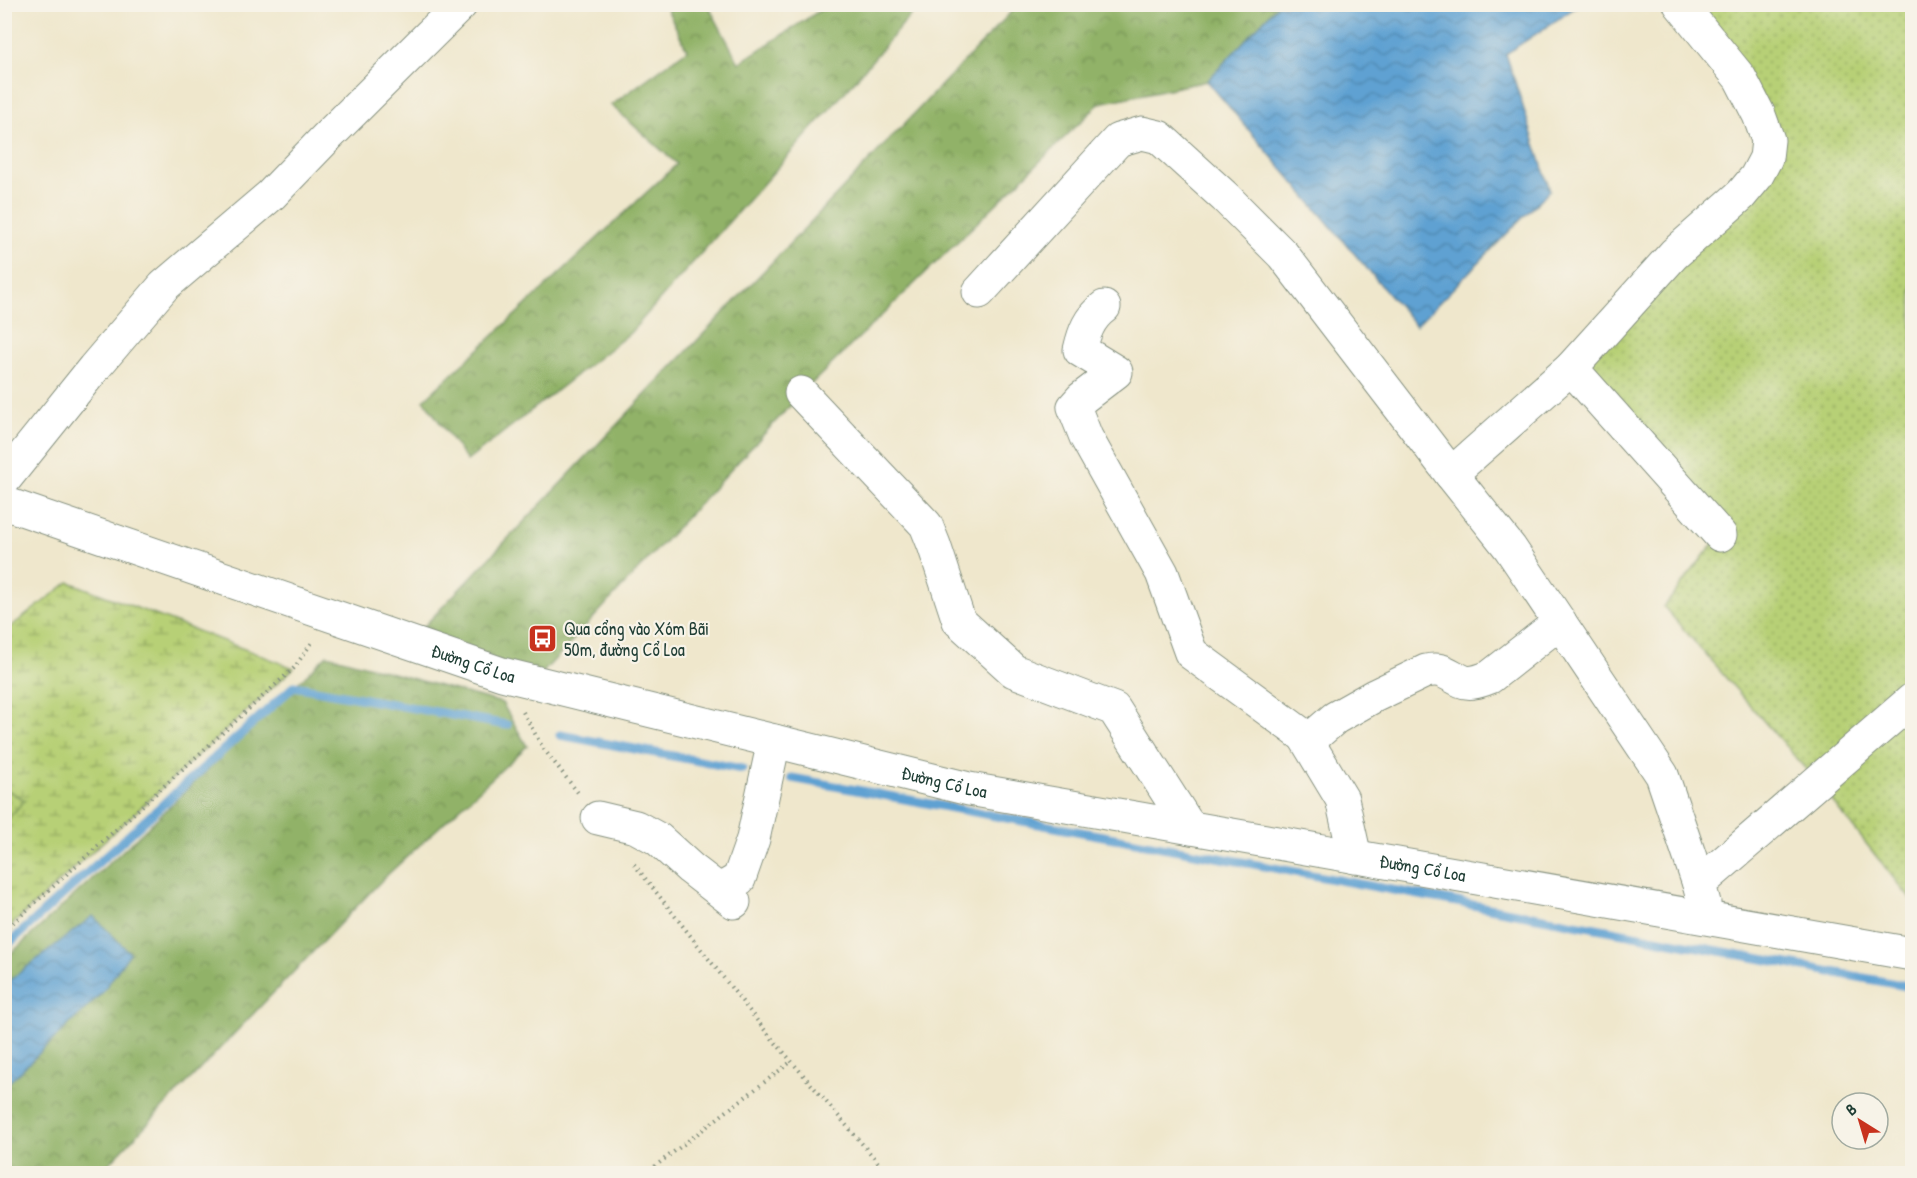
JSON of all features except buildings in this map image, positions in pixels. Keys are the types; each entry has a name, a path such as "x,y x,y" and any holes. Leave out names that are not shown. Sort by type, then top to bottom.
{"street":[{"path":"4,480 94,368 164,286 271,195 461,4"},
{"path":"1451,474 1571,368 1674,254 1741,195 1756,177 1766,158 1768,140 1759,115 1740,78 1680,4"},
{"path":"979,292 1118,140 1142,133 1159,137 1225,197 1283,255 1510,548 1662,775 1699,884 1708,919"},
{"path":"1104,307 1097,312 1085,330 1080,350 1116,372 1074,407 1086,437 1162,573 1191,653 1304,736 1342,799 1354,856"},
{"path":"1571,368 1720,535"},
{"path":"801,393 926,525 959,621 1014,672 1114,709 1190,828"},
{"name":"Đường Cổ Loa","path":"4,503 502,674 969,789 1912,954"},
{"path":"1304,736 1313,737 1335,718 1426,671 1434,669 1446,672 1463,682 1476,682 1490,677 1560,622"},
{"path":"1699,884 1912,700"},
{"path":"598,818 636,827 658,839 690,868 727,896 740,879 753,839 774,741"}],"path":[{"path":"4,931 294,668 330,615"},
{"path":"502,674 543,748 598,818"},
{"path":"634,864 763,1028 888,1173"},
{"path":"645,1173 792,1061"}],"green space":[{"path":"665,5 708,5 739,63 828,5 919,5 852,84 630,333 467,461 424,400 677,164 611,105 687,50"},
{"path":"1018,5 1278,5 1207,81 1100,103 802,393 534,682 409,642"},
{"path":"1678,5 1912,5 1912,901 1817,782 1664,607 1720,535 1571,368 1768,140"},
{"path":"69,582 294,668 5,931 5,822 24,800 5,789 5,631"},
{"path":"327,655 502,703 527,746 384,878 100,1173 5,1174 5,959 142,833"},
{"path":"5,789 25,800 5,822"}],"water":[{"path":"1278,5 1579,5 1506,54 1550,190 1416,326 1207,81"},
{"path":"93,916 130,953 102,993 5,1086 5,984"}],"waterway":[{"path":"4,948 294,686 507,725"},
{"path":"560,735 742,769"},
{"path":"792,778 1912,987"}],"place":[{"name":"Qua cổng vào Xóm Bãi 50m, đường Cổ Loa","path":"543,639"}]}
